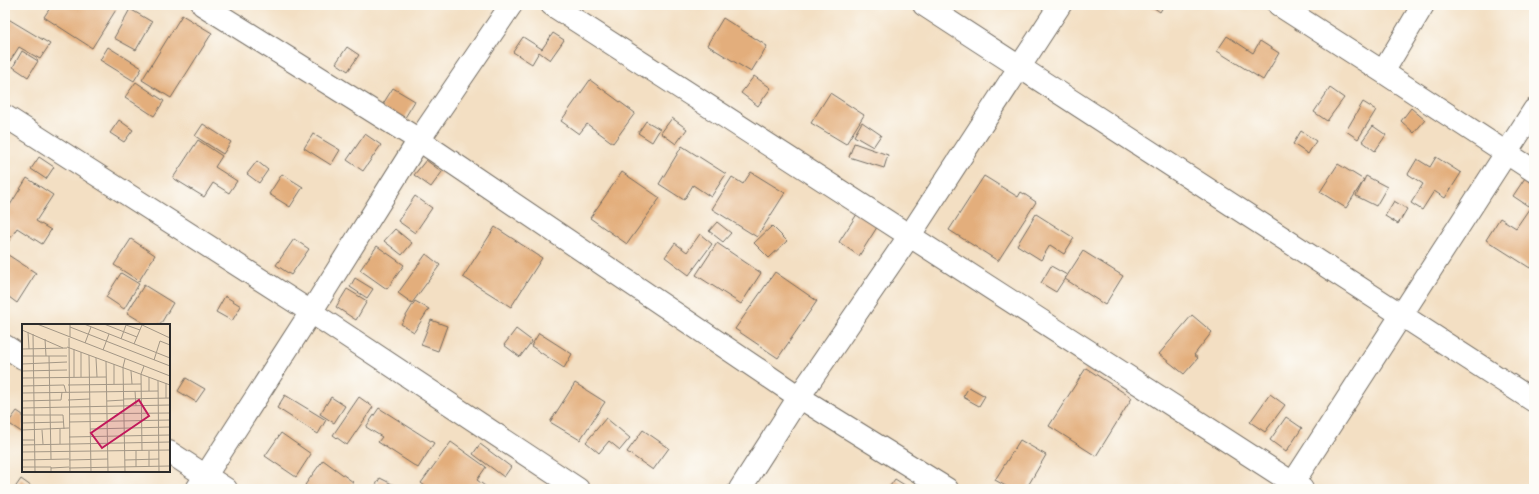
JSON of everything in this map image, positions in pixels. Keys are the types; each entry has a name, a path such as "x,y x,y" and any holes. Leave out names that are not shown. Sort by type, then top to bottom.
{"street":[{"path":"203,5 419,140 799,397 947,489"},
{"path":"201,482 311,312 419,140 511,5"},
{"path":"552,5 910,235 1295,487 1402,315 1534,110"},
{"path":"924,5 1534,402"},
{"path":"740,489 799,397 910,235 1060,5"},
{"path":"1279,5 1534,172"},
{"path":"1383,72 1423,5"},
{"path":"5,116 311,312 578,489"},
{"path":"5,346 22,357"},
{"path":"170,453 201,482 226,489"}],"building":[{"path":"52,5 119,5 92,48 44,17"},
{"path":"1150,5 1164,5 1160,12"},
{"path":"130,9 152,22 136,50 114,38"},
{"path":"182,15 212,33 171,98 142,80"},
{"path":"5,17 50,44 40,59 19,47 10,61 5,57"},
{"path":"723,18 767,46 751,72 707,45"},
{"path":"553,33 564,40 550,60 539,52 532,64 513,52 523,37 542,49"},
{"path":"1227,36 1253,53 1260,41 1279,53 1263,80 1217,51"},
{"path":"108,47 142,68 134,81 100,60"},
{"path":"347,47 359,55 348,71 336,63"},
{"path":"22,51 38,61 28,77 13,67"},
{"path":"754,76 771,88 758,106 741,93"},
{"path":"590,80 635,113 613,143 587,124 579,134 561,121"},
{"path":"136,82 164,101 154,116 125,97"},
{"path":"393,88 415,101 403,121 381,107"},
{"path":"1330,88 1344,98 1327,121 1314,112"},
{"path":"830,93 864,115 846,144 811,123"},
{"path":"1363,102 1376,110 1358,139 1346,131"},
{"path":"1411,108 1425,120 1414,133 1401,121"},
{"path":"672,118 687,129 676,144 661,133"},
{"path":"119,120 133,130 124,142 110,133"},
{"path":"646,121 660,129 652,142 638,133"},
{"path":"862,122 881,135 873,147 854,136"},
{"path":"203,124 231,142 223,154 195,136"},
{"path":"1373,126 1386,135 1375,151 1362,141"},
{"path":"1301,131 1316,141 1308,154 1293,144"},
{"path":"313,134 340,150 331,165 304,148"},
{"path":"365,134 381,145 363,171 347,160"},
{"path":"198,140 222,156 215,167 237,181 229,193 213,183 204,197 173,178"},
{"path":"854,143 888,155 884,168 849,157"},
{"path":"682,146 726,174 711,197 693,185 684,200 659,184"},
{"path":"39,157 54,167 46,179 31,169"},
{"path":"1436,157 1461,173 1445,198 1434,191 1422,210 1411,203 1423,184 1408,174 1417,159 1430,167"},
{"path":"426,160 442,172 431,187 414,175"},
{"path":"257,161 268,170 259,183 247,174"},
{"path":"1338,164 1364,180 1346,208 1320,192"},
{"path":"622,172 660,198 627,244 590,218"},
{"path":"751,172 785,193 757,237 712,209 732,177 743,184"},
{"path":"282,174 303,187 290,207 269,194"},
{"path":"984,176 1018,197 1021,192 1036,202 998,261 949,230"},
{"path":"1366,176 1387,187 1376,206 1356,196"},
{"path":"27,178 53,195 36,221 51,230 42,244 17,228 7,244 5,243 5,213"},
{"path":"1525,178 1534,184 1534,197 1528,206 1513,196"},
{"path":"415,196 432,208 415,233 398,221"},
{"path":"1394,201 1407,209 1398,224 1385,216"},
{"path":"1529,209 1534,213 1534,261 1530,268 1486,240 1500,218 1516,228"},
{"path":"859,211 879,224 859,256 839,242"},
{"path":"1036,214 1074,238 1064,254 1050,245 1041,260 1017,245"},
{"path":"717,222 731,233 723,242 709,231"},
{"path":"772,226 787,241 769,258 754,243"},
{"path":"495,227 542,258 511,307 463,277"},
{"path":"395,229 412,243 402,255 384,241"},
{"path":"700,234 712,244 689,275 665,257 675,243 687,252"},
{"path":"131,239 155,255 139,281 114,265"},
{"path":"294,239 309,249 291,275 276,265"},
{"path":"717,243 761,273 741,304 696,275"},
{"path":"377,246 404,265 387,289 360,270"},
{"path":"1083,251 1123,276 1105,305 1065,279"},
{"path":"5,253 36,273 17,303 5,294"},
{"path":"426,254 440,265 412,303 398,293"},
{"path":"1051,266 1067,275 1056,292 1041,283"},
{"path":"775,272 817,301 778,358 735,329"},
{"path":"121,273 139,284 124,309 106,297"},
{"path":"355,278 373,289 367,298 350,287"},
{"path":"144,285 173,303 161,324 145,324 127,313"},
{"path":"347,289 367,301 356,320 336,307"},
{"path":"225,296 241,306 232,321 216,312"},
{"path":"415,301 429,309 414,332 401,324"},
{"path":"1192,315 1212,332 1194,355 1198,358 1184,374 1159,354"},
{"path":"431,320 447,326 438,351 421,345"},
{"path":"516,329 532,341 520,357 504,345"},
{"path":"539,333 572,354 564,368 531,346"},
{"path":"1086,368 1132,398 1096,456 1049,426"},
{"path":"186,378 205,389 196,402 178,391"},
{"path":"575,383 605,402 580,440 550,422"},
{"path":"969,387 985,396 979,406 963,397"},
{"path":"1270,394 1285,405 1265,432 1250,422"},
{"path":"285,395 326,420 318,434 277,408"},
{"path":"331,397 345,406 334,423 320,414"},
{"path":"359,397 373,407 347,445 333,435"},
{"path":"379,408 434,443 418,468 378,442 382,437 366,427"},
{"path":"17,411 22,414 22,432 8,423"},
{"path":"1286,417 1302,428 1286,452 1270,440"},
{"path":"606,418 630,438 620,450 609,441 599,453 586,442"},
{"path":"643,430 669,448 653,470 627,452"},
{"path":"281,433 311,454 296,477 265,456"},
{"path":"1020,440 1046,455 1026,489 1011,489 995,480"},
{"path":"451,442 486,467 477,480 489,489 429,489 421,483"},
{"path":"480,444 511,467 504,477 473,454"},
{"path":"323,460 353,482 348,489 310,489 305,485"},
{"path":"380,478 396,486 394,489 374,488"},
{"path":"21,479 35,489 14,489"},
{"path":"895,479 911,489 888,489"}]}
